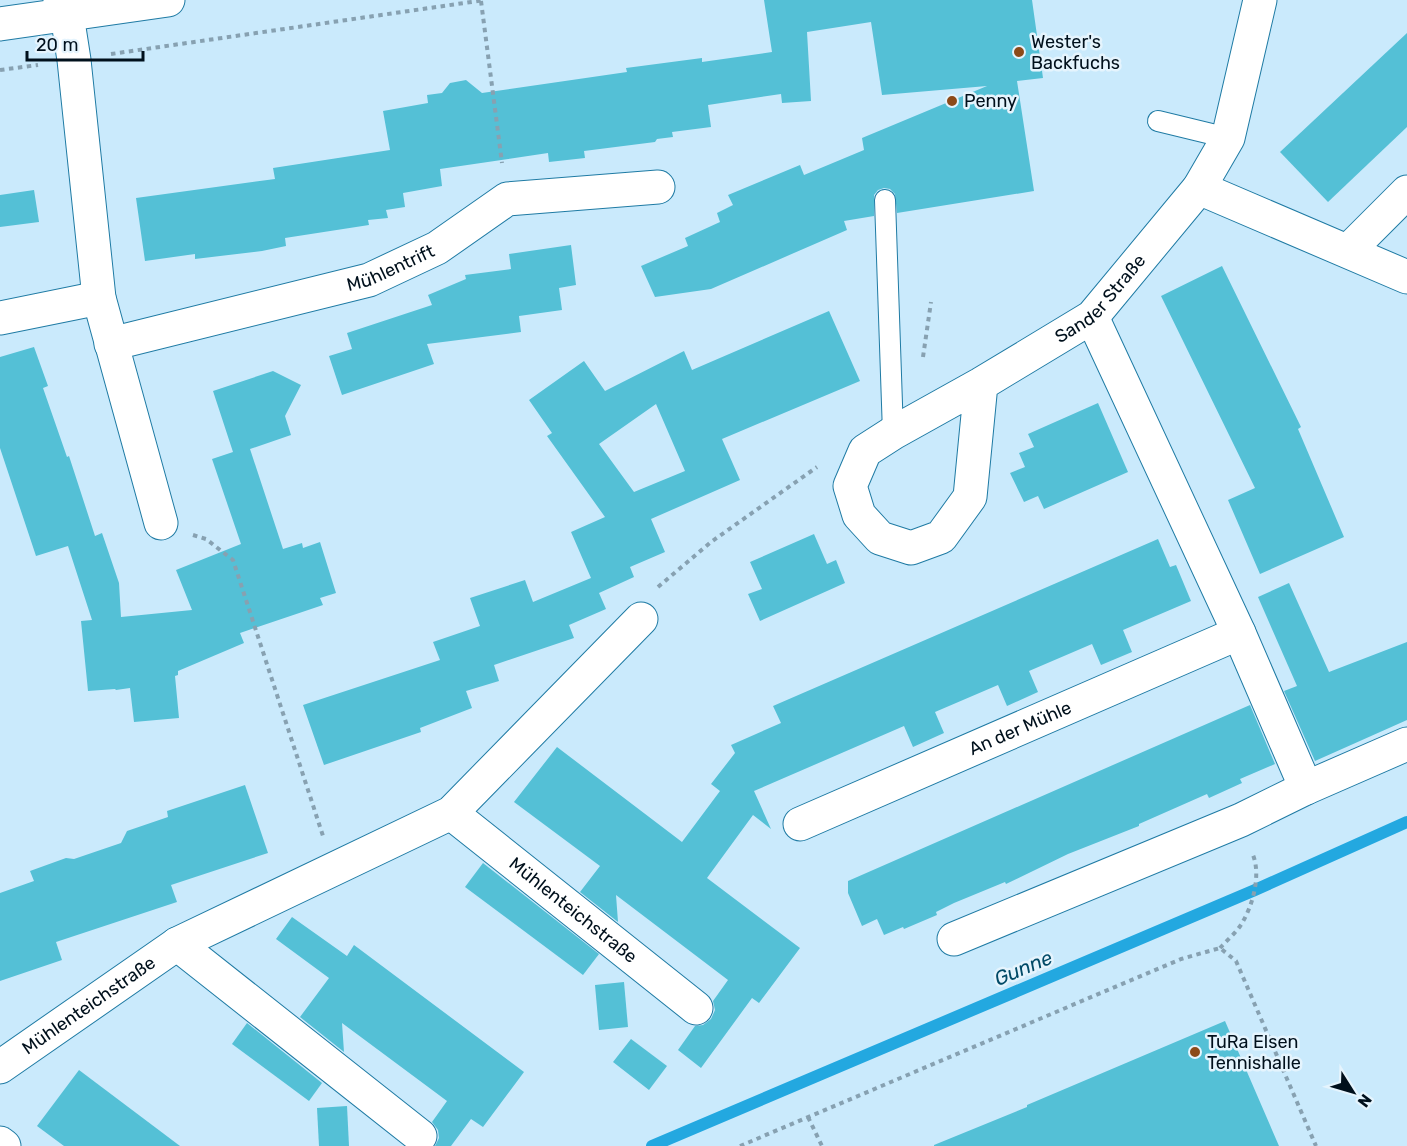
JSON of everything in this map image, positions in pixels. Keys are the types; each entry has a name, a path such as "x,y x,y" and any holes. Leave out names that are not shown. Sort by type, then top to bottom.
{"street":[{"path":"0,24 63,8 168,0"},
{"name":"Sander Straße","path":"865,451 1092,317 1199,188 1228,138 1260,0"},
{"path":"63,8 74,60 99,298 161,523"},
{"path":"507,199 658,187"},
{"path":"1199,188 1349,250 1407,277"},
{"path":"1349,250 1407,192"},
{"name":"Mühlentrift","path":"111,344 369,280 437,248 507,199"},
{"path":"0,318 99,298"},
{"path":"1092,317 1239,633 1306,788"},
{"path":"865,451 850,486 859,515 866,523 880,538 910,548 941,537 970,497 981,384"},
{"name":"Mühlenteichstraße","path":"1,1063 177,944 451,813 641,619"},
{"name":"An der Mühle","path":"800,824 1239,633"},
{"path":"954,939 1241,820 1306,788 1407,744"},
{"name":"Mühlenteichstraße","path":"451,813 696,1008"},
{"path":"177,944 420,1137"},
{"path":"0,1143 4,1146"}],"lane":[{"path":"1158,121 1228,138"},
{"path":"885,200 893,433"}],"path":[{"path":"0,70 485,0"},
{"path":"481,1 507,199"},
{"path":"641,619 642,604 669,577 711,542 831,457 865,451"},
{"path":"161,523 206,539 232,560 334,869"},
{"path":"740,1146 1181,959 1220,948 1242,923 1255,890 1256,861 1241,820"},
{"path":"1220,948 1236,961 1316,1146"},
{"path":"808,1117 822,1146"}],"building":[{"path":"764,0 1032,0 1043,78 1017,81 1034,191 897,213 895,194 890,189 884,188 878,190 874,195 874,216 844,221 847,230 711,289 655,297 641,266 688,246 685,238 720,222 717,213 733,205 728,195 800,165 804,175 864,150 862,138 987,86 882,95 871,22 807,32 811,101 782,103 781,94 708,105 711,127 672,132 673,137 657,139 655,142 584,151 585,158 549,162 548,153 440,169 442,186 403,193 405,207 386,210 388,218 368,220 369,225 285,238 286,246 262,251 195,259 195,254 145,261 136,198 275,179 273,168 390,150 383,111 428,103 427,95 442,93 450,83 466,80 482,93 627,72 626,68 702,58 702,62 772,52"},
{"path":"1407,33 1407,127 1328,202 1280,152"},
{"path":"34,190 39,222 0,227 0,195"},
{"path":"571,245 576,285 559,288 562,310 519,316 521,332 427,344 434,364 342,395 329,356 352,349 347,333 432,305 428,295 466,279 465,275 511,269 509,254"},
{"path":"1222,266 1301,427 1298,429 1344,537 1260,574 1228,500 1255,488 1161,296"},
{"path":"829,311 860,381 722,439 740,480 651,519 665,552 630,567 634,577 599,593 606,609 569,625 574,638 494,665 499,681 466,691 472,708 420,728 421,732 324,765 303,705 440,660 433,642 480,626 470,598 525,580 533,602 591,578 571,532 605,517 547,436 552,433 529,400 584,361 605,391 684,351 692,370","holes":["656,404 685,471 634,492 599,444"]},
{"path":"34,347 48,386 43,388 67,457 69,456 95,536 102,533 119,583 121,617 192,610 176,570 241,544 212,459 233,452 213,391 273,371 301,385 285,416 291,435 250,449 283,549 302,543 303,548 320,542 336,593 320,598 323,605 240,633 244,643 178,671 178,675 175,676 179,718 134,722 130,688 88,691 81,621 92,620 68,546 36,556 0,448 0,357"},
{"path":"1098,403 1128,472 1044,509 1038,496 1024,502 1010,473 1025,467 1019,453 1034,447 1028,434"},
{"path":"814,534 827,564 836,560 845,583 760,621 748,594 762,589 750,562"},
{"path":"1158,539 1170,567 1176,565 1191,601 1123,630 1132,652 1101,665 1092,644 1029,671 1038,692 1007,706 998,685 935,712 944,733 913,747 904,726 754,791 771,829 753,815 707,878 800,948 759,1003 752,998 701,1068 678,1050 695,1026 703,1025 711,1019 715,1010 713,1001 728,980 616,895 618,922 580,892 600,866 514,802 557,747 682,842 720,791 711,784 735,753 731,745 781,723 773,706"},
{"path":"1289,583 1329,672 1407,642 1407,720 1315,761 1284,691 1297,686 1258,597"},
{"path":"1250,705 1275,764 1240,779 1242,783 1209,798 1207,794 1139,824 1139,826 1068,854 1006,884 1005,882 954,903 936,912 937,915 904,929 903,927 884,935 877,919 862,926 848,893 848,881"},
{"path":"245,785 268,853 171,885 177,902 56,942 62,960 0,981 0,893 34,881 30,871 66,858 74,859 121,843 127,831 168,817 167,811"},
{"path":"483,863 599,954 583,975 465,887"},
{"path":"292,917 347,956 354,945 524,1072 483,1127 471,1119 451,1146 435,1146 439,1138 438,1130 432,1122 447,1101 342,1023 344,1052 300,1017 329,978 276,939"},
{"path":"624,982 628,1027 599,1030 595,985"},
{"name":"TuRa Elsen Tennishalle","path":"1225,1021 1279,1146 934,1146 1027,1107 1027,1105"},
{"path":"247,1023 322,1083 309,1101 232,1044"},
{"path":"631,1039 667,1066 649,1090 613,1062"},
{"path":"79,1070 180,1146 64,1146 37,1126"},
{"path":"347,1106 349,1146 319,1146 317,1108"}],"waterway":[{"name":"Gunne","path":"652,1146 1255,890 1407,822"}],"place":[{"name":"Wester's Backfuchs","path":"1019,52"},
{"name":"Penny","path":"952,101"},
{"name":"TuRa Elsen Tennishalle","path":"1195,1052"}]}
